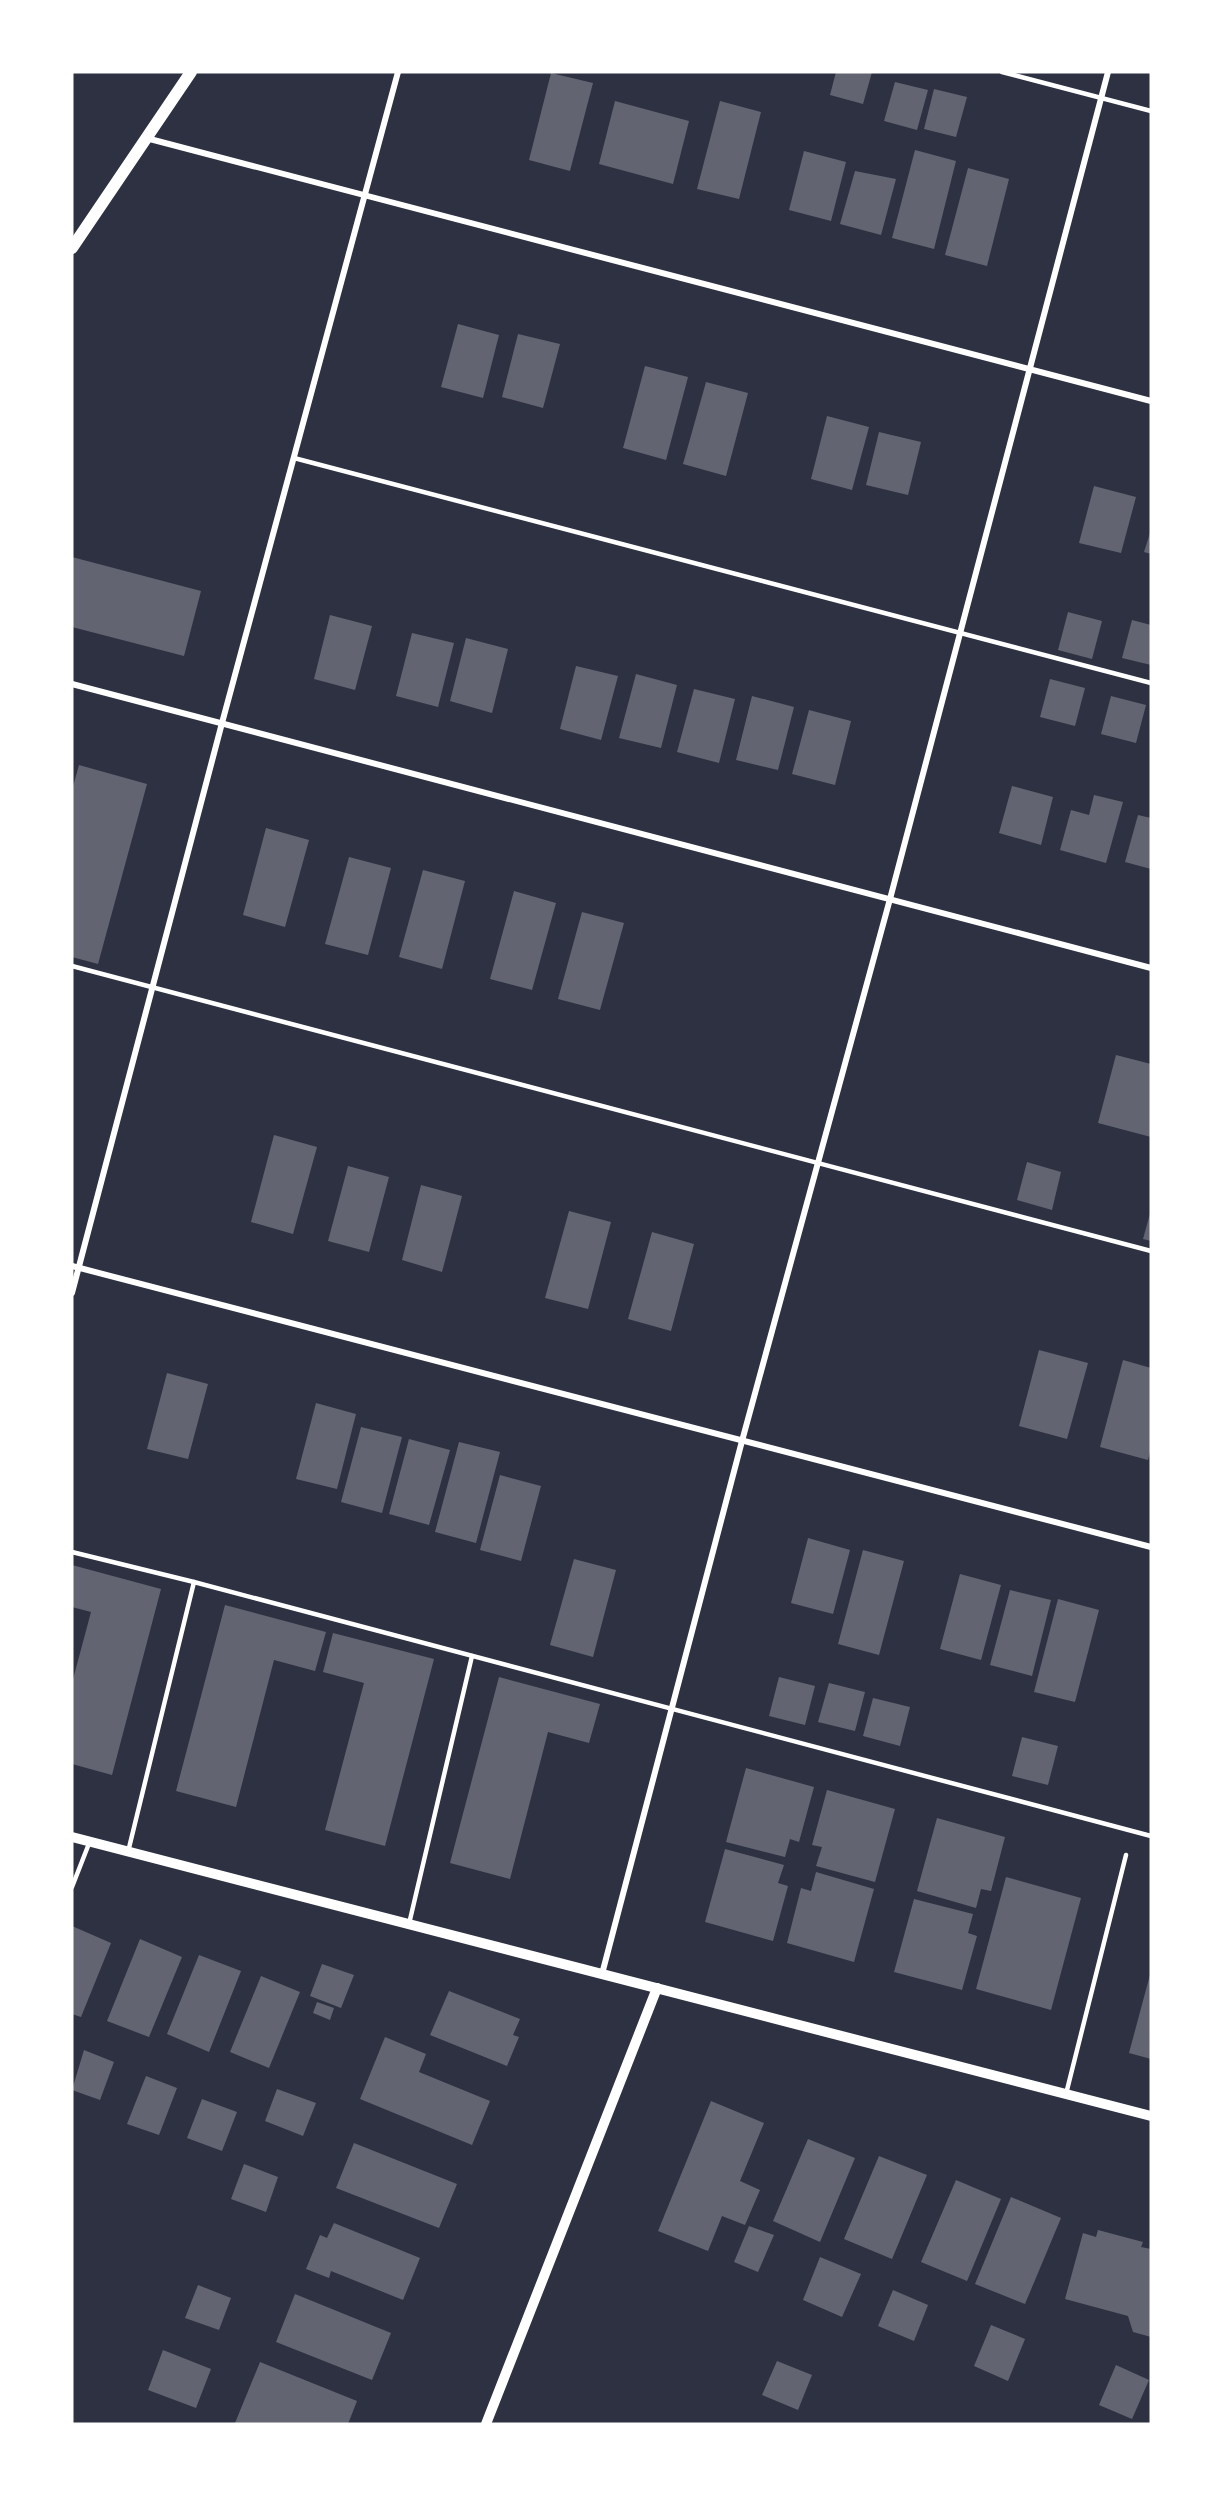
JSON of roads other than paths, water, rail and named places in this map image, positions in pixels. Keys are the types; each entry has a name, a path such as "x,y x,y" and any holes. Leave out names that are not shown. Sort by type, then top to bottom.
{"main road":[{"path":"72,248 191,72"}],"street":[{"path":"72,1293 75,1267 153,987 398,72"},
{"path":"602,1974 742,1441 890,899 1108,72"},
{"path":"146,138 1151,401"},
{"path":"72,684 1151,968"},
{"path":"75,1267 1151,1547"},
{"path":"72,1837 1151,2116"},
{"path":"486,2424 657,1988"}],"lane":[{"path":"1002,72 1151,111"},
{"path":"294,458 1151,683"},
{"path":"72,966 1151,1251"},
{"path":"72,1552 194,1582 1151,1836"},
{"path":"128,1852 194,1582"},
{"path":"409,1924 472,1656"},
{"path":"72,1887 90,1841"},
{"path":"1066,2094 1126,1855"}]}
